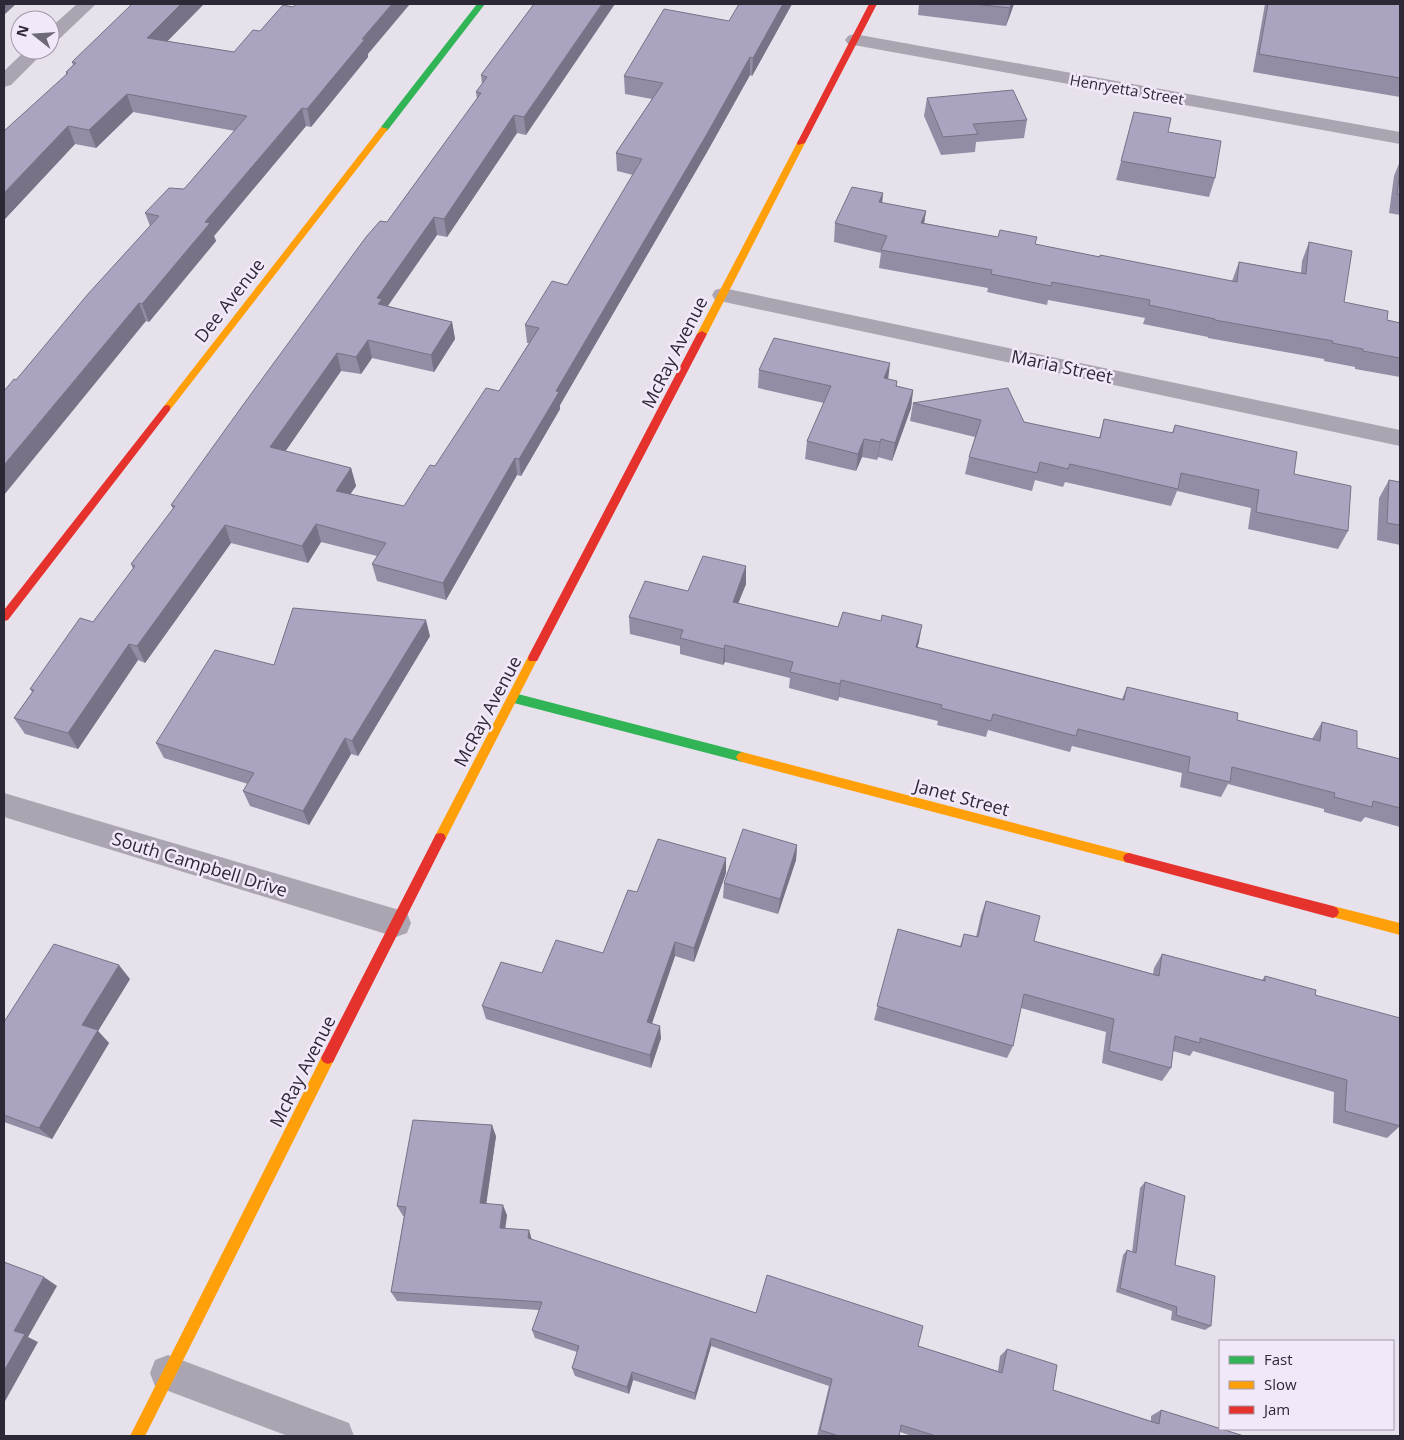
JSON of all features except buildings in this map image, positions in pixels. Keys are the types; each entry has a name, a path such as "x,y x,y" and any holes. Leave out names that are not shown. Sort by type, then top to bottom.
{"street":[{"path":"60,29 87,4"},
{"name":"Dee Avenue","path":"4,617 481,4"},
{"name":"McRay Avenue","path":"137,1436 396,923 873,4"},
{"name":"Henryetta Street","path":"854,40 1400,138"},
{"path":"4,81 26,60"},
{"name":"Maria Street","path":"723,294 1400,438"},
{"name":"Janet Street","path":"514,698 1400,930"},
{"name":"South Campbell Drive","path":"4,805 396,923"},
{"path":"168,1374 336,1436"}],"traffic: fast":[{"path":"384,129 481,4"},
{"path":"514,698 742,757"}],"traffic: slow":[{"path":"167,408 384,129"},
{"path":"702,334 801,143"},
{"path":"440,838 533,658"},
{"path":"742,757 1129,858"},
{"path":"1333,912 1400,929"},
{"path":"137,1436 328,1058"}],"traffic: jam":[{"path":"801,143 873,4"},
{"path":"533,658 702,334"},
{"path":"4,617 167,408"},
{"path":"328,1058 440,838"},
{"path":"1129,858 1333,912"}]}
